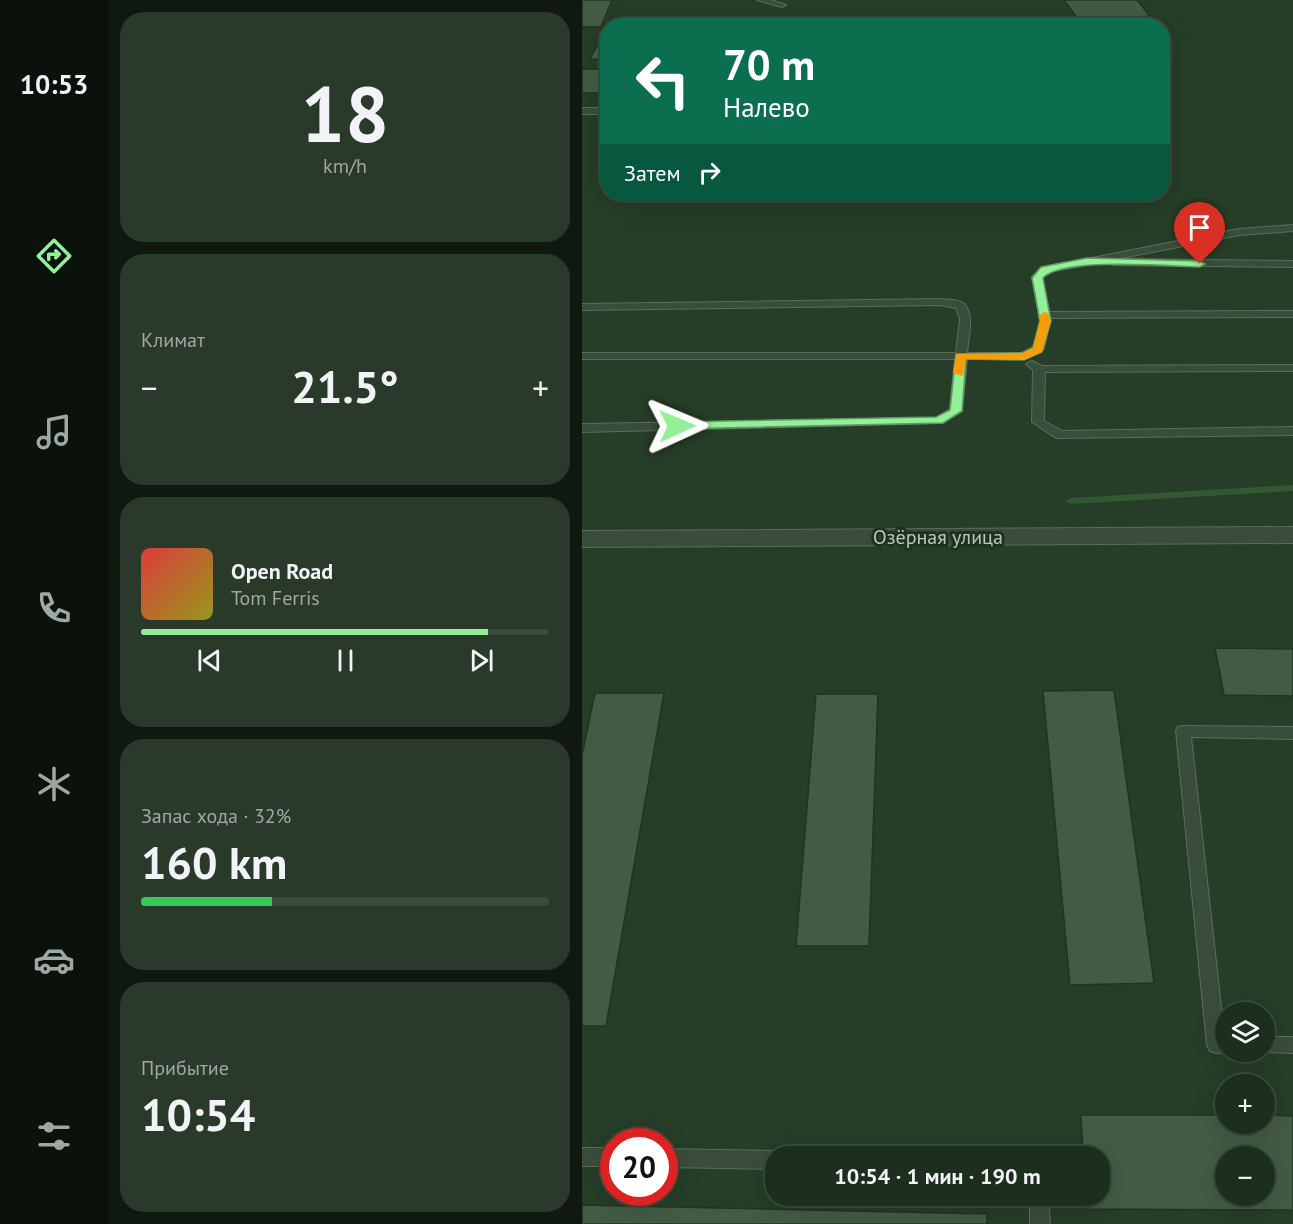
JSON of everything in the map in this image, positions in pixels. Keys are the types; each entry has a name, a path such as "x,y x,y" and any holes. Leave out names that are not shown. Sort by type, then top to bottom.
{"street":[{"name":"Озёрная улица","path":"582,539 1293,536"}],"lane":[{"path":"761,0 782,5"},
{"path":"582,111 600,111"},
{"path":"582,356 1024,356 1038,350 1045,321 1037,278 1045,270 1239,232 1293,228"},
{"path":"1087,261 1293,264"},
{"path":"582,308 940,302 960,305 965,319 956,411 939,421 582,428"},
{"path":"1044,315 1293,314"},
{"path":"1024,356 1039,369 1293,368"},
{"path":"1039,369 1038,422 1060,435 1293,431"},
{"path":"1215,1035 1183,731 1293,734"},
{"path":"1275,1045 1293,1045"},
{"path":"582,1157 600,1157"},
{"path":"678,1158 765,1160"},
{"path":"1039,1206 1040,1224"}],"building":[{"path":"582,0 612,0 605,18 600,18 600,27 582,27"},
{"path":"1064,0 1137,0 1150,16 1130,18 1077,18"},
{"path":"600,40 600,60 590,59"},
{"path":"582,69 600,69 600,93 582,93"},
{"path":"1215,648 1293,649 1293,696 1224,695"},
{"path":"1114,690 1154,983 1070,985 1043,691"},
{"path":"595,693 664,693 606,1026 582,1026 582,755"},
{"path":"816,694 878,694 869,946 796,946"},
{"path":"1081,1115 1215,1115 1215,1134 1275,1134 1275,1115 1293,1116 1293,1210 1087,1209 1087,1206 1110,1206 1110,1146 1083,1146"},
{"path":"582,1205 987,1214 987,1224 582,1224"}],"waterway":[{"path":"1071,501 1293,488"}],"slow traffic":[{"path":"959,373 960,356 1024,356 1038,350 1045,321 1044,316"}],"route":[{"path":"677,426 939,421 956,411 960,356 1024,356 1038,350 1045,321 1037,278 1045,270 1087,261 1200,264"}]}
